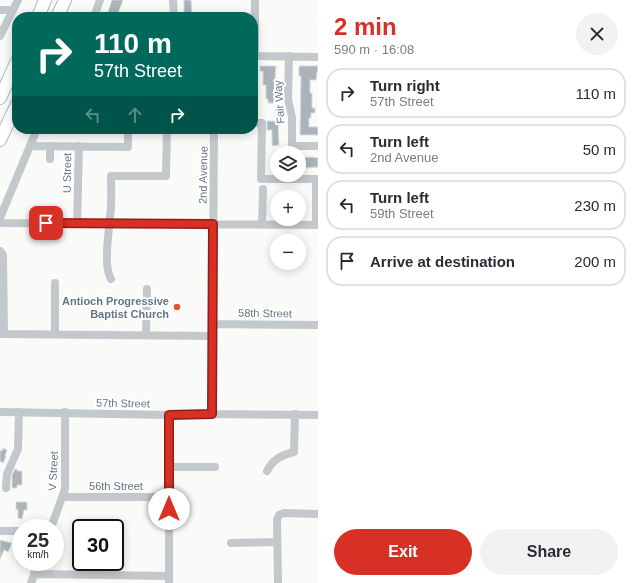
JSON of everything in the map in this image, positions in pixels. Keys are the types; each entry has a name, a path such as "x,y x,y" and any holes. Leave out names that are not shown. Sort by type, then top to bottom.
{"highway":[{"path":"39,12 44,0"},
{"path":"60,12 65,0"},
{"path":"0,98 12,72"},
{"path":"0,140 12,115"}],"street":[{"path":"0,36 18,0"},
{"path":"96,12 100,0"},
{"path":"173,0 174,12"},
{"path":"254,0 254,12"},
{"path":"0,10 13,10"},
{"path":"258,56 318,57"},
{"name":"Fair Way","path":"289,56 288,99 292,117 292,146 318,146"},
{"path":"0,223 317,225 316,179 261,179 262,123 258,123"},
{"path":"0,218 35,134"},
{"path":"30,146 128,147 128,134"},
{"path":"111,279 108,270 108,232 111,176 166,176 167,134"},
{"name":"2nd Avenue","path":"212,414 212,324 210,271 213,224 214,134"},
{"path":"50,146 50,159"},
{"name":"U Street","path":"78,224 79,146"},
{"path":"262,225 263,188"},
{"path":"0,251 3,255 2,334 146,335 167,333 212,336"},
{"path":"55,283 55,334"},
{"path":"146,335 147,289"},
{"name":"58th Street","path":"212,324 318,325"},
{"name":"57th Street","path":"0,412 169,415 318,415"},
{"path":"6,488 7,474 18,449 19,412"},
{"name":"V Street","path":"54,519 65,490 65,412"},
{"path":"267,471 278,458 294,452 295,414"},
{"path":"34,574 169,579 169,415"},
{"path":"169,467 215,467"},
{"name":"56th Street","path":"62,497 169,497"},
{"path":"278,583 277,520 279,515 284,513 318,514"},
{"path":"0,530 12,531"},
{"path":"231,543 277,542"},
{"path":"31,583 35,571"}],"building":[{"path":"112,0 123,0 118,12 108,12"},
{"path":"184,0 191,0 192,12 184,12"},
{"path":"260,66 276,66 274,92 276,92 276,103 268,103 268,99 266,99 266,85 263,85 263,71 260,71"},
{"path":"299,66 318,66 316,80 310,80 312,108 315,108 315,113 311,113 311,118 309,118 309,127 318,127 318,135 300,135 301,76 299,76"},
{"path":"267,121 278,121 279,145 272,146 272,130 267,130"},
{"path":"306,157 318,158 318,167 306,168"},
{"path":"3,448 7,450 3,463 0,461 0,450 2,451"},
{"path":"15,469 17,469 17,471 22,471 22,485 17,485 17,488 12,488 12,475"},
{"path":"16,502 27,502 27,510 24,510 22,519 18,518 18,509 16,510"},
{"path":"0,540 12,543 8,552 4,550 0,559"}],"place":[{"name":"Antioch Progressive Baptist Church","path":"177,307"}],"route":[{"path":"46,223 213,224 212,414 169,415 169,509"}]}
